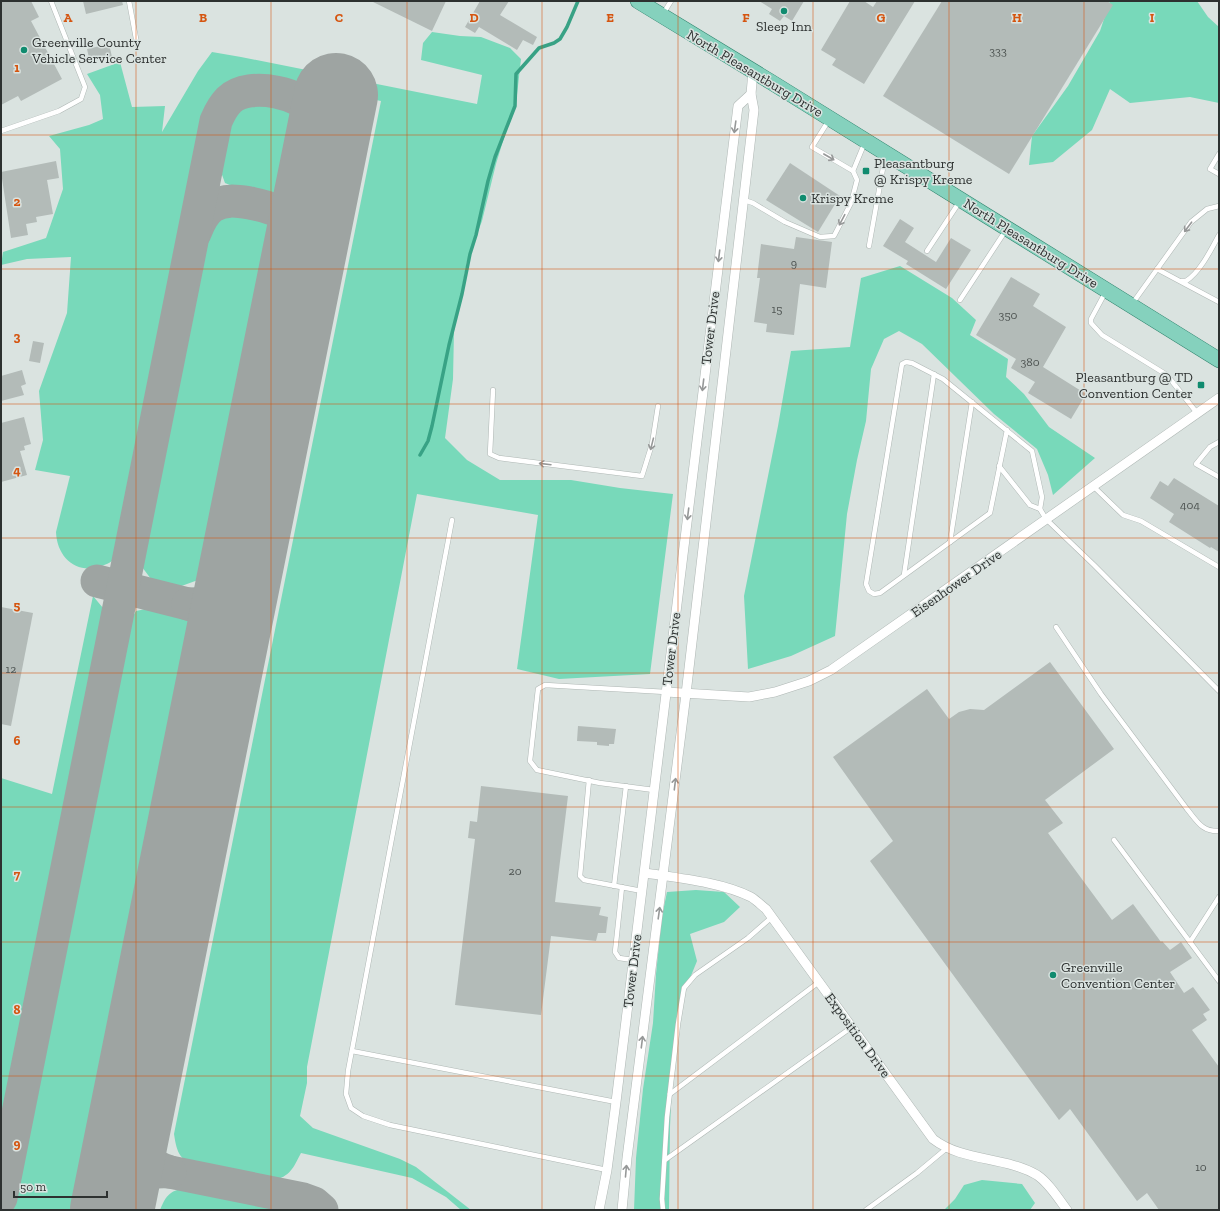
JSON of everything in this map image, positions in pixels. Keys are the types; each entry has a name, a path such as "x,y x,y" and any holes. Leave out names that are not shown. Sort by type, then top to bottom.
{"main road":[{"name":"North Pleasantburg Drive","path":"638,1 866,140 1219,360"}],"street":[{"name":"Tower Drive","path":"622,1210 629,1143 664,876 722,398 754,110 751,94 753,71"},
{"name":"Tower Drive","path":"599,1210 607,1170 645,873 738,106 751,94"},
{"name":"Eisenhower Drive","path":"666,692 749,697 775,692 809,681 831,670 1219,398"},
{"name":"Exposition Drive","path":"645,873 688,879 733,890 752,898 766,909 933,1139 942,1146 958,1153 1004,1163 1038,1176 1055,1194 1067,1210"}],"lane":[{"path":"1,131 59,111 81,99 85,87 51,1"},
{"path":"129,1 137,44"},
{"path":"662,16 671,1"},
{"path":"744,200 753,203 785,222 820,237 834,236 851,203 857,180 853,171 812,147 830,118"},
{"path":"853,171 866,140"},
{"path":"869,246 886,153"},
{"path":"1219,154 1210,169 1219,174"},
{"path":"927,252 961,200"},
{"path":"1131,306 1191,222 1207,209 1219,206"},
{"path":"960,300 1006,228"},
{"path":"1182,281 1186,282 1192,277 1211,250 1219,235"},
{"path":"1157,269 1219,302"},
{"path":"1107,290 1091,319 1091,323 1102,335 1166,375 1197,413"},
{"path":"1007,430 990,513 880,593 874,594 869,591 866,584 902,364 906,362 912,363 943,379 1007,430 1032,451 1042,497 1040,509"},
{"path":"904,575 934,374"},
{"path":"493,390 490,454 499,458 642,476 652,444 658,406"},
{"path":"950,542 972,402"},
{"path":"1219,442 1210,447 1196,464 1219,477"},
{"path":"999,466 1030,505 1040,509 1046,519 1094,565 1219,691"},
{"path":"1093,486 1099,494 1123,515 1141,521 1219,567"},
{"path":"452,520 348,1071 346,1094 351,1108 363,1116 390,1125 607,1170"},
{"path":"1056,627 1101,694 1189,812 1201,826 1210,832 1219,831"},
{"path":"654,790 537,770 530,761 538,690 545,685 666,692"},
{"path":"589,780 580,876 584,880 642,891"},
{"path":"614,886 626,786"},
{"path":"1114,840 1219,981"},
{"path":"622,887 615,952 619,958 633,960"},
{"path":"1190,942 1219,897"},
{"path":"663,1210 662,1199 670,1094 678,1024 684,988 695,975 748,938 772,917"},
{"path":"670,1094 819,982"},
{"path":"665,1160 852,1027"},
{"path":"352,1050 616,1102"},
{"path":"866,1210 917,1173 947,1148"}],"green space":[{"path":"1110,1 1197,1 1208,17 1219,27 1219,103 1190,97 1130,103 1110,89 1092,130 1053,162 1029,165 1032,136 1068,86 1100,31"},
{"path":"432,32 481,37 510,48 521,59 517,95 496,164 482,221 467,261 454,331 453,379 445,438 467,460 500,480 571,480 620,488 673,494 650,674 559,679 517,669 538,515 417,494 307,1067 307,1083 300,1116 313,1128 400,1159 416,1167 471,1210 461,1210 446,1197 412,1178 301,1153 291,1171 283,1177 272,1181 200,1167 193,1165 181,1156 178,1152 174,1134 381,101 271,79 258,79 239,81 227,86 219,93 210,105 119,553 116,558 102,566 84,568 77,566 64,557 57,541 56,532 70,476 35,470 43,440 39,391 67,313 71,257 27,259 1,265 3,252 46,238 63,189 60,149 49,136 89,125 103,119 100,95 87,74 120,62 132,107 165,106 162,132 198,71 212,52 477,104 482,75 421,60 423,43"},
{"path":"260,101 275,103 292,109 275,194 255,194 225,183 221,172 223,149 232,116 242,106"},
{"path":"238,211 256,214 269,219 198,580 176,588 163,585 151,579 142,567 143,549 206,233 218,216"},
{"path":"900,266 952,298 976,320 970,335 1008,359 1006,377 1024,394 1049,427 1095,458 1053,495 1048,475 1037,449 994,414 922,344 899,331 884,339 871,369 866,421 847,514 835,636 791,656 748,669 744,596 778,426 791,351 850,347 861,278"},
{"path":"93,596 103,608 1,1132 1,778 52,794"},
{"path":"155,607 173,611 190,622 71,1210 11,1210 126,629 136,611"},
{"path":"696,890 724,892 740,907 724,922 690,934 697,961 684,993 673,1060 670,1127 669,1210 634,1210 636,1158 643,1089 653,1023 662,916 667,892"},
{"path":"982,1180 1022,1184 1035,1203 1030,1210 944,1210 955,1199 964,1185"},
{"path":"191,1188 266,1203 276,1210 160,1210 168,1195 180,1189"}],"building":[{"name":"Greenville County Vehicle Service Center","path":"1,1 31,1 39,17 31,21 62,79 21,101 18,96 1,105"},
{"path":"83,1 122,1 123,5 86,14"},
{"path":"371,1 446,1 432,31"},
{"path":"480,1 509,1 500,15 537,37 533,45 523,40 517,50 479,27 475,33 465,27"},
{"name":"Sleep Inn","path":"759,1 804,1 792,21 784,16 780,21 769,14 772,9"},
{"path":"850,1 864,1 873,7 877,1 915,1 864,84 832,65 836,59 821,50"},
{"path":"942,1 1107,1 1113,5 1009,174 883,96"},
{"path":"109,44 112,57 90,62 87,49"},
{"path":"56,161 59,178 47,180 53,214 36,217 37,222 26,224 28,235 11,238 1,172"},
{"name":"Krispy Kreme","path":"790,163 840,196 818,232 766,200"},
{"path":"900,219 914,228 905,242 936,262 951,238 971,250 946,289 906,264 908,261 883,246"},
{"path":"796,237 832,242 826,288 800,284 794,335 766,332 767,324 754,322 760,278 757,278 761,244 794,249"},
{"path":"1011,277 1040,294 1033,306 1066,327 1043,367 1086,394 1071,419 1028,393 1035,382 1011,368 1016,359 976,335"},
{"path":"33,341 44,343 40,363 29,361"},
{"path":"22,370 26,384 21,386 24,395 1,401 1,376"},
{"path":"24,417 31,444 24,446 25,450 20,451 27,475 1,482 1,423"},
{"path":"1174,478 1219,506 1219,552 1211,547 1210,548 1169,522 1174,514 1150,498 1160,481 1168,486"},
{"path":"1,607 33,613 11,726 1,724"},
{"path":"1050,662 1114,749 1045,800 1063,823 1048,833 1112,920 1133,904 1161,942 1162,941 1170,950 1181,942 1192,958 1170,972 1184,993 1193,987 1210,1010 1203,1014 1207,1020 1192,1030 1219,1067 1219,1210 1159,1210 1147,1193 1137,1201 1070,1109 1059,1120 870,861 893,841 833,757 927,689 949,719 959,712 970,709 984,710"},
{"path":"578,726 616,729 614,744 609,744 609,746 597,745 597,742 577,741"},
{"path":"481,786 568,796 555,902 601,907 599,915 608,917 606,933 598,933 596,941 551,936 541,1015 455,1005 475,839 468,838 470,821 477,822"}],"waterway":[{"path":"420,455 428,441 432,426 449,345 488,181 495,157 515,106 516,74 539,48 554,43 560,39 578,1"}],"taxiway":[{"path":"1,1198 216,121 227,102 238,94 263,90 276,92 302,101 320,115 325,124 326,141"},
{"path":"195,233 204,215 213,206 222,202 245,202 278,211 290,219 295,224 302,237 303,258"},
{"path":"188,604 206,603 220,598 231,589 240,574"},
{"path":"97,581 204,609 217,620 221,627 224,635 224,653"},
{"path":"152,1013 135,1124 136,1142 143,1155 154,1165 170,1172 303,1199 314,1203 322,1210"},
{"path":"117,1210 124,1192 135,1179 151,1173 170,1172"}],"runway":[{"path":"112,1210 336,95"}],"place":[{"name":"Sleep Inn","path":"784,11"},
{"name":"Greenville County Vehicle Service Center","path":"24,50"},
{"name":"Pleasantburg @ Krispy Kreme","path":"866,171"},
{"name":"Krispy Kreme","path":"803,198"},
{"name":"Pleasantburg @ TD Convention Center","path":"1201,385"},
{"name":"Greenville Convention Center","path":"1053,975"}]}
